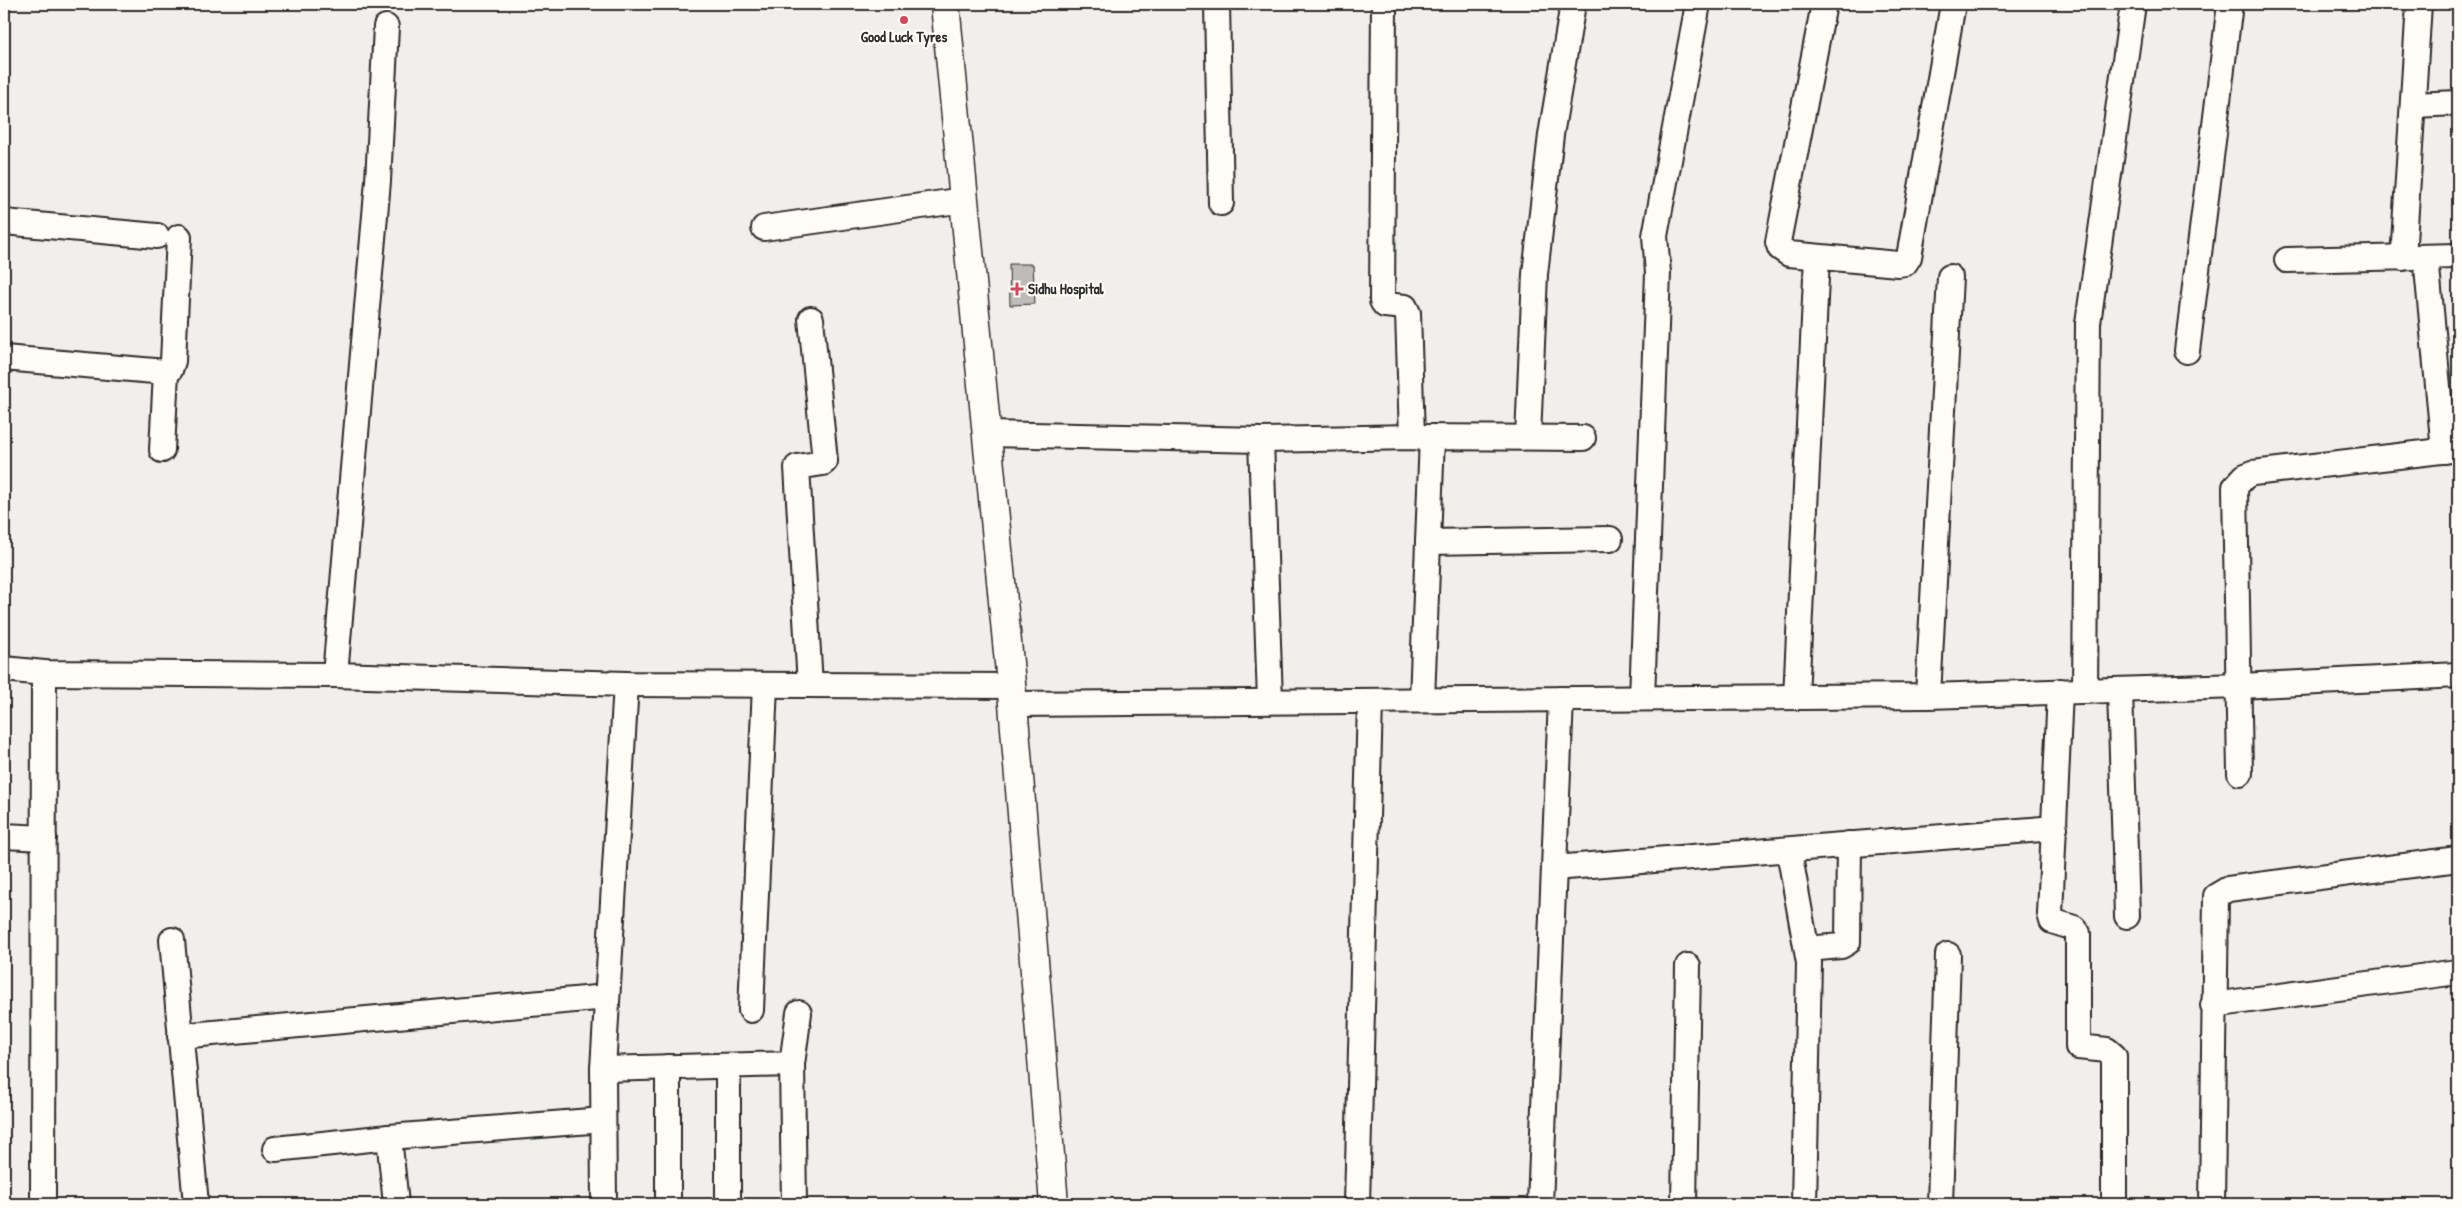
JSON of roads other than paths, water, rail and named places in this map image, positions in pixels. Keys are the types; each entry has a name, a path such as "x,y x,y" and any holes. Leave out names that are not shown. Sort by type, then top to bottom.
{"main road":[{"path":"945,4 1012,695 1054,1204"}],"street":[{"path":"1217,4 1221,204"},
{"path":"1384,4 1382,301 1385,305 1405,308 1408,313 1422,437 1428,542 1422,700"},
{"path":"1528,438 1535,274 1551,135 1573,4"},
{"path":"1642,698 1657,283 1655,236 1698,4"},
{"path":"1824,4 1778,242 1780,248 1789,254 1898,264 1908,260 1953,4"},
{"path":"2084,691 2088,323 2133,4"},
{"path":"2187,352 2230,4"},
{"path":"2240,772 2240,686 2234,495 2239,481 2253,473 2451,450 2414,258 2413,105 2420,4"},
{"path":"335,675 378,181 386,27"},
{"path":"2413,105 2458,103"},
{"path":"764,228 964,200"},
{"path":"4,222 168,237 173,361 170,370 166,372 4,358"},
{"path":"2287,260 2458,256"},
{"path":"1796,697 1817,257"},
{"path":"1928,696 1950,277"},
{"path":"810,685 797,467 823,463 825,461 812,319"},
{"path":"162,450 166,372"},
{"path":"987,434 1260,440 1422,437 1583,438"},
{"path":"1260,440 1270,702"},
{"path":"1428,542 1610,538"},
{"path":"4,669 44,673 335,675 626,684 810,685 1012,695 1270,702 1928,696 2240,686 2458,675"},
{"path":"43,1204 44,673"},
{"path":"604,1204 603,1069 626,684"},
{"path":"751,1010 765,685"},
{"path":"2120,690 2127,916"},
{"path":"2060,691 2056,828 2050,914 2055,923 2074,928 2078,933 2077,1044 2082,1049 2110,1051 2115,1060 2114,1204"},
{"path":"1540,1204 1561,699"},
{"path":"1357,1204 1370,701"},
{"path":"1554,868 1789,851 1849,844 2056,828"},
{"path":"4,836 44,838"},
{"path":"1807,950 1842,946 1848,942 1849,844"},
{"path":"1789,851 1810,964 1804,1204"},
{"path":"2212,1204 2214,901 2219,892 2228,889 2458,859"},
{"path":"172,940 196,1204"},
{"path":"1940,1204 1948,955"},
{"path":"1684,1204 1688,966"},
{"path":"2214,1005 2457,972"},
{"path":"180,1036 607,997"},
{"path":"794,1204 792,1064 798,1012"},
{"path":"603,1069 792,1064"},
{"path":"728,1066 728,1204"},
{"path":"668,1067 668,1204"},
{"path":"275,1149 389,1136 603,1120"},
{"path":"389,1136 396,1204"}],"place":[{"name":"Good Luck Tyres","path":"904,20"},
{"name":"Sidhu Hospital","path":"1017,289"}]}
